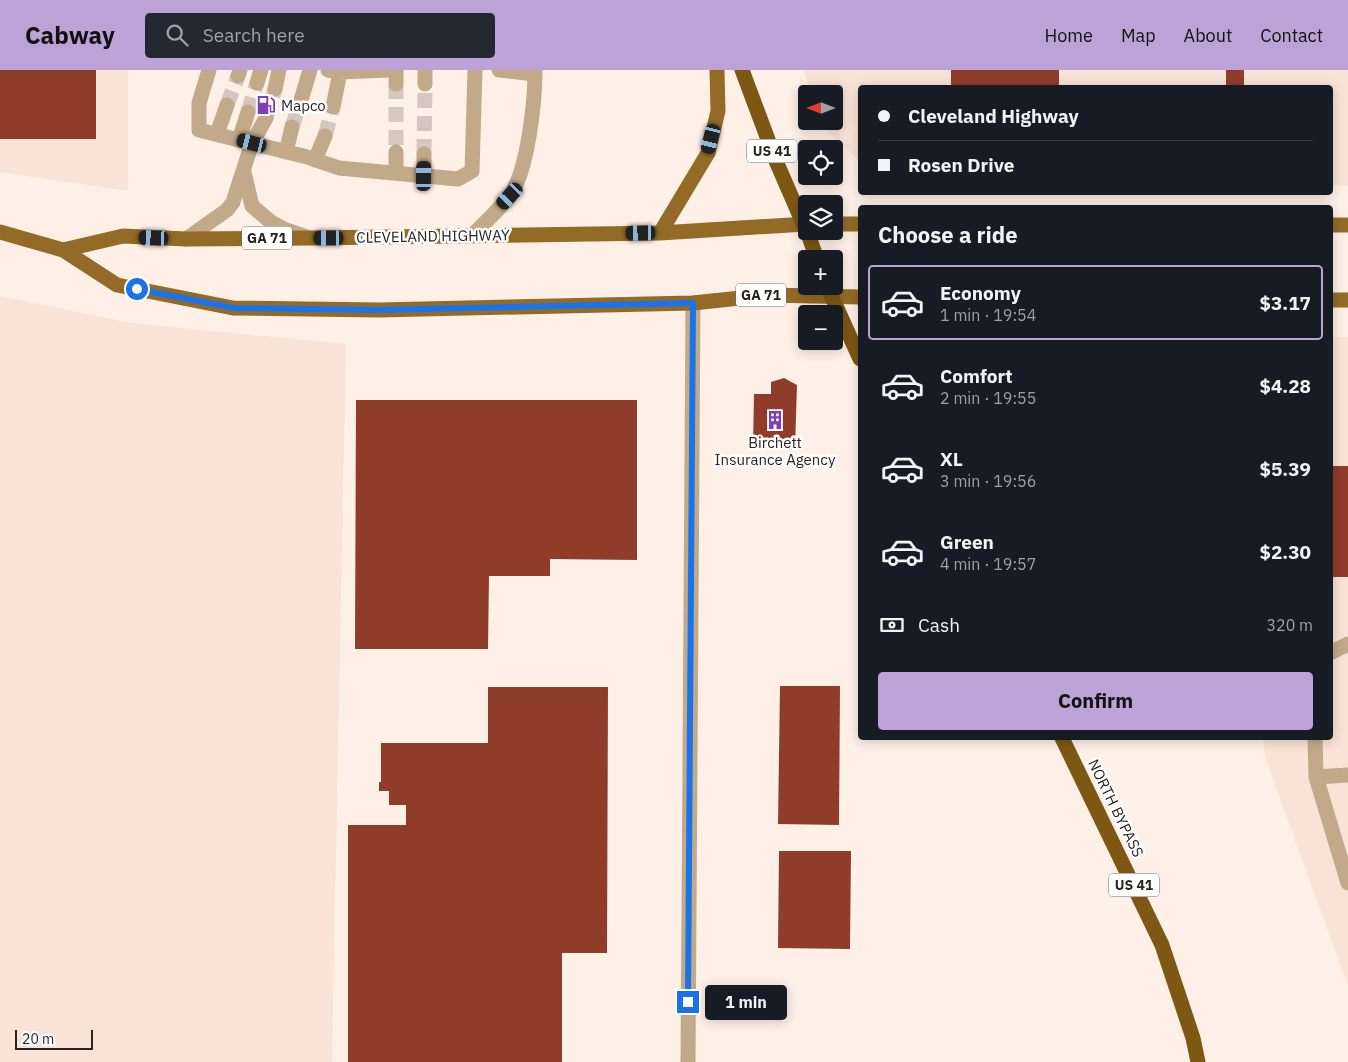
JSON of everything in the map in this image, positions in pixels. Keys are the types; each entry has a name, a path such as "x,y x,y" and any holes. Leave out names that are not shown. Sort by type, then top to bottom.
{"highway":[{"name":"US 41","path":"742,70 776,161 798,209"},
{"path":"831,295 858,354"},
{"name":"NORTH BYPASS","path":"1063,740 1162,945 1193,1038 1198,1062"}],"main road":[{"path":"660,233 708,153 718,111 717,70"},
{"path":"843,224 858,224"},
{"path":"1333,225 1348,225"},
{"name":"CLEVELAND HIGHWAY","path":"63,250 123,236 186,239 472,236 660,233 798,227"},
{"name":"CLEVELAND HIGHWAY","path":"0,232 63,250 118,285 234,308 378,310 693,303 768,294 798,293"},
{"name":"CLEVELAND HIGHWAY","path":"843,294 858,297"},
{"path":"1333,300 1348,300"}],"street":[{"path":"209,70 199,103 199,130 286,152 339,168 458,179 472,171 475,70"},
{"path":"275,89 278,70"},
{"path":"301,100 310,70"},
{"path":"333,107 334,71 388,70"},
{"path":"472,236 510,196 522,167 530,122 535,72 498,70"},
{"path":"217,134 228,105"},
{"path":"186,239 228,210 233,202 243,169 248,112"},
{"path":"246,142 266,118"},
{"path":"286,152 292,127"},
{"path":"315,160 326,136"},
{"path":"396,152 396,173"},
{"path":"424,154 424,176"},
{"path":"243,169 252,206 271,222 284,229 311,238"},
{"path":"688,1062 693,303"},
{"path":"1333,652 1348,644"},
{"path":"1315,740 1316,776 1348,883"},
{"path":"1316,776 1348,775"}],"shaded area":[{"path":"0,70 128,70 128,191 0,172"},
{"path":"803,70 1348,70 1348,186 1333,185 1333,85 858,85 858,159 843,146 843,140 837,140 827,130 843,130 843,85 809,85"},
{"path":"0,296 131,323 346,344 332,1062 0,1062"},
{"path":"1333,337 1348,337 1348,986 1265,757 1263,740 1333,740"}],"building":[{"path":"0,70 96,70 96,139 0,139"},
{"path":"951,70 1059,70 1059,85 951,85"},
{"path":"1226,70 1244,70 1244,85 1226,85"},
{"name":"Birchett Insurance Agency","path":"784,378 797,385 795,448 753,446 754,394 771,394 771,382"},
{"path":"356,400 637,400 637,560 550,559 550,576 489,576 488,649 355,649"},
{"path":"1333,466 1348,466 1348,577 1333,577"},
{"path":"780,686 840,686 839,825 778,824"},
{"path":"488,687 608,687 607,953 562,953 562,1062 348,1062 348,825 406,825 406,805 389,805 389,791 379,791 379,782 381,782 381,743 488,743"},
{"path":"779,851 851,851 850,949 778,948"}],"tunnel":[{"path":"227,105 238,76"},
{"path":"248,112 257,83"},
{"path":"396,84 396,152"},
{"path":"424,154 425,84"},
{"path":"266,118 275,89"},
{"path":"292,127 301,100"},
{"path":"325,136 333,107"}],"place":[{"name":"Mapco","path":"266,105"},
{"name":"Birchett Insurance Agency","path":"775,420"}],"route":[{"path":"137,289 234,308 378,310 693,303 688,1002"}]}
